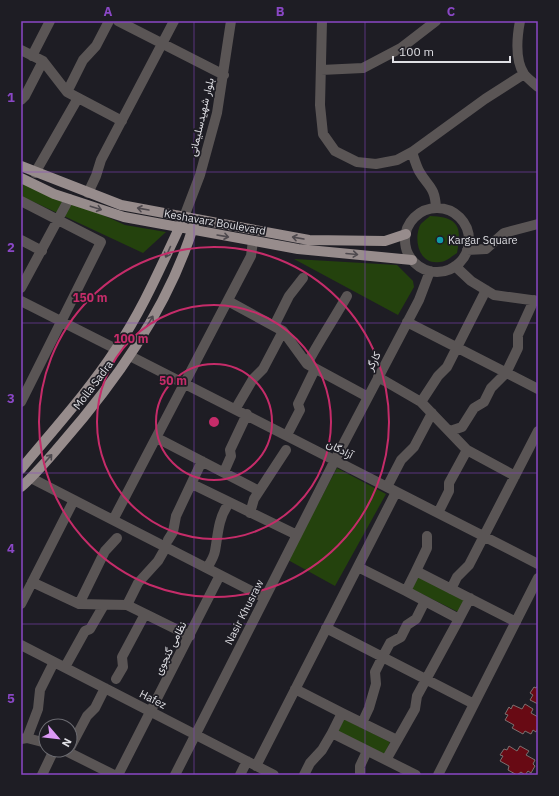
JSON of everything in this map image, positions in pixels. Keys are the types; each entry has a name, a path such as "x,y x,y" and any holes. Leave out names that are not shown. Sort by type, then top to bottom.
{"main road":[{"name":"Keshavarz Boulevard","path":"21,166 35,173 121,205 309,240 385,241 406,234"},
{"name":"Keshavarz Boulevard","path":"21,178 69,199 124,217 298,249 412,260"},
{"name":"Molla Sadra","path":"21,469 90,385 116,349 151,290 184,217"},
{"name":"Molla Sadra","path":"21,487 31,478 95,405 130,356 165,296 195,219"}],"street":[{"path":"32,56 50,21"},
{"path":"68,92 83,60 96,46 109,21"},
{"path":"118,21 224,75"},
{"path":"88,193 96,176 101,160 174,21"},
{"name":"بلوار شهیدسلیمانی","path":"184,217 204,161 217,113 224,75 231,21"},
{"path":"322,21 320,105 323,134 335,151 356,162 376,164 397,160 412,152 485,99 524,74"},
{"path":"321,70 363,68 401,48 436,21"},
{"path":"520,21 518,34 519,59 524,74 538,87"},
{"path":"21,50 43,61 68,92 122,121"},
{"path":"21,100 25,96 43,61"},
{"path":"35,173 78,98"},
{"path":"412,152 419,171 431,186 436,196 436,208"},
{"path":"21,288 69,199"},
{"path":"21,201 101,242 23,390 21,402"},
{"path":"436,208 447,210 457,215 464,223 468,233 469,243 460,263 440,272 430,271 420,267 412,260 406,248 406,234 410,224 417,216 426,210 436,208"},
{"path":"467,250 486,248 504,233 538,224"},
{"path":"21,240 42,251"},
{"path":"113,520 251,256 253,241"},
{"path":"450,431 462,427 474,408 484,402 491,388 506,373 518,348 518,335 536,301 494,294 471,281 455,266"},
{"name":"کارگر","path":"335,460 419,300 430,271"},
{"path":"274,326 289,296 303,278"},
{"path":"421,402 438,376 447,367 486,290"},
{"path":"287,435 300,410 298,404 322,335 334,319 347,296"},
{"path":"21,300 116,349"},
{"path":"228,301 283,331 311,367 368,397"},
{"path":"407,322 538,390"},
{"path":"236,408 253,379 263,369 283,331"},
{"name":"آزادگان","path":"130,356 236,408 396,492 538,564"},
{"path":"378,377 421,402 467,450 515,476"},
{"path":"387,487 401,460 414,447 432,413"},
{"path":"224,472 232,456 230,450 247,414"},
{"path":"451,589 457,577 469,566 538,431"},
{"path":"156,438 259,491"},
{"path":"250,512 254,499 286,450"},
{"path":"438,513 449,491 449,483 467,450"},
{"name":"Nasir Khusraw","path":"175,775 335,460"},
{"path":"127,605 138,583 158,561 167,544 173,532 176,516 202,461"},
{"path":"31,478 113,520 167,544 220,575 265,598"},
{"path":"192,484 296,536"},
{"path":"240,775 252,763 295,689 396,492"},
{"path":"21,604 74,500"},
{"path":"208,568 215,552 216,539 222,514 227,506"},
{"path":"406,591 427,548 427,536"},
{"path":"79,604 105,551 118,538"},
{"path":"358,567 459,619"},
{"path":"416,571 516,622"},
{"name":"نظامی گنجوی","path":"118,775 220,575"},
{"path":"438,775 538,578"},
{"path":"32,582 79,604 127,605 190,636"},
{"path":"386,760 415,708 417,696 470,598"},
{"path":"362,723 370,708 376,684 375,672 383,656 390,643 401,637 407,626 416,619 426,601"},
{"path":"65,667 85,631 90,630 104,605"},
{"path":"116,679 123,667 122,657 145,614"},
{"path":"326,628 427,678 474,704"},
{"name":"Hafez","path":"21,645 274,775"},
{"path":"38,741 24,738 38,708 40,690 54,662"},
{"path":"78,732 87,716 95,708 105,688"},
{"path":"295,689 397,740"},
{"path":"304,775 310,763 322,750 342,713"},
{"path":"332,733 416,775"},
{"path":"360,775 360,766 367,751"},
{"path":"78,755 114,775"},
{"path":"42,775 50,758"}],"green space":[{"path":"21,178 125,225 166,232 143,253 21,196"},
{"path":"430,216 453,221 458,230 459,236 457,253 442,262 433,262 423,257 418,246 417,240 420,226"},
{"path":"294,259 397,265 413,281 414,287 398,315"},
{"path":"337,468 386,494 335,586 288,560"},
{"path":"418,577 464,600 458,612 412,589"},
{"path":"344,719 390,742 384,755 338,731"}],"building":[{"path":"538,685 538,704 530,700 533,695 530,693 534,687 536,688"},
{"path":"525,704 533,709 531,713 538,717 538,728 536,732 533,730 531,734 525,731 523,734 512,728 514,725 505,720 508,715 505,714 509,707 511,709 513,705 522,709"},
{"path":"509,746 517,751 520,746 529,751 526,755 535,760 533,764 535,766 531,773 528,771 525,775 521,772 517,775 508,770 509,766 500,761 503,756 500,755 504,749 507,750"}],"place":[{"name":"Kargar Square","path":"440,240"}]}
